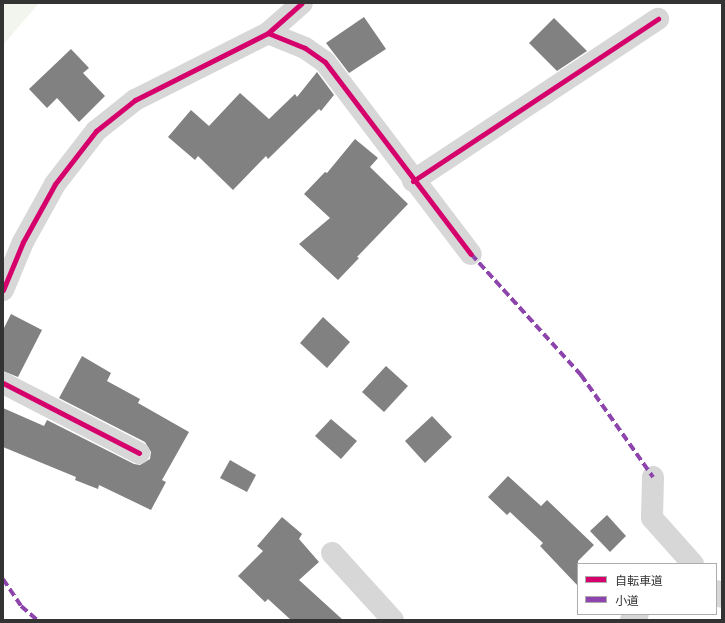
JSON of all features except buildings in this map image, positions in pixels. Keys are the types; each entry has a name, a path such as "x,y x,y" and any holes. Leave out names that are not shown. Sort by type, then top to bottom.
{"street":[{"path":"268,33 276,3"},
{"path":"3,290 23,242 55,184 96,131 135,100 268,33 302,3"},
{"path":"413,181 658,19"},
{"path":"268,33 305,48 325,62 413,181 471,254"},
{"path":"3,383 139,453"},
{"path":"653,477 652,518 691,563"},
{"path":"332,553 393,620"}],"shaded area":[{"path":"3,3 39,3 3,45"}],"marked path":[{"path":"471,254 581,375 653,477"},
{"path":"3,579 21,606 37,620"}],"cycle path":[{"path":"3,290 23,242 55,184 96,131 135,100 268,33 302,3"},
{"path":"413,181 658,19"},
{"path":"268,33 305,48 325,62 471,254"},
{"path":"3,383 139,453"}]}
